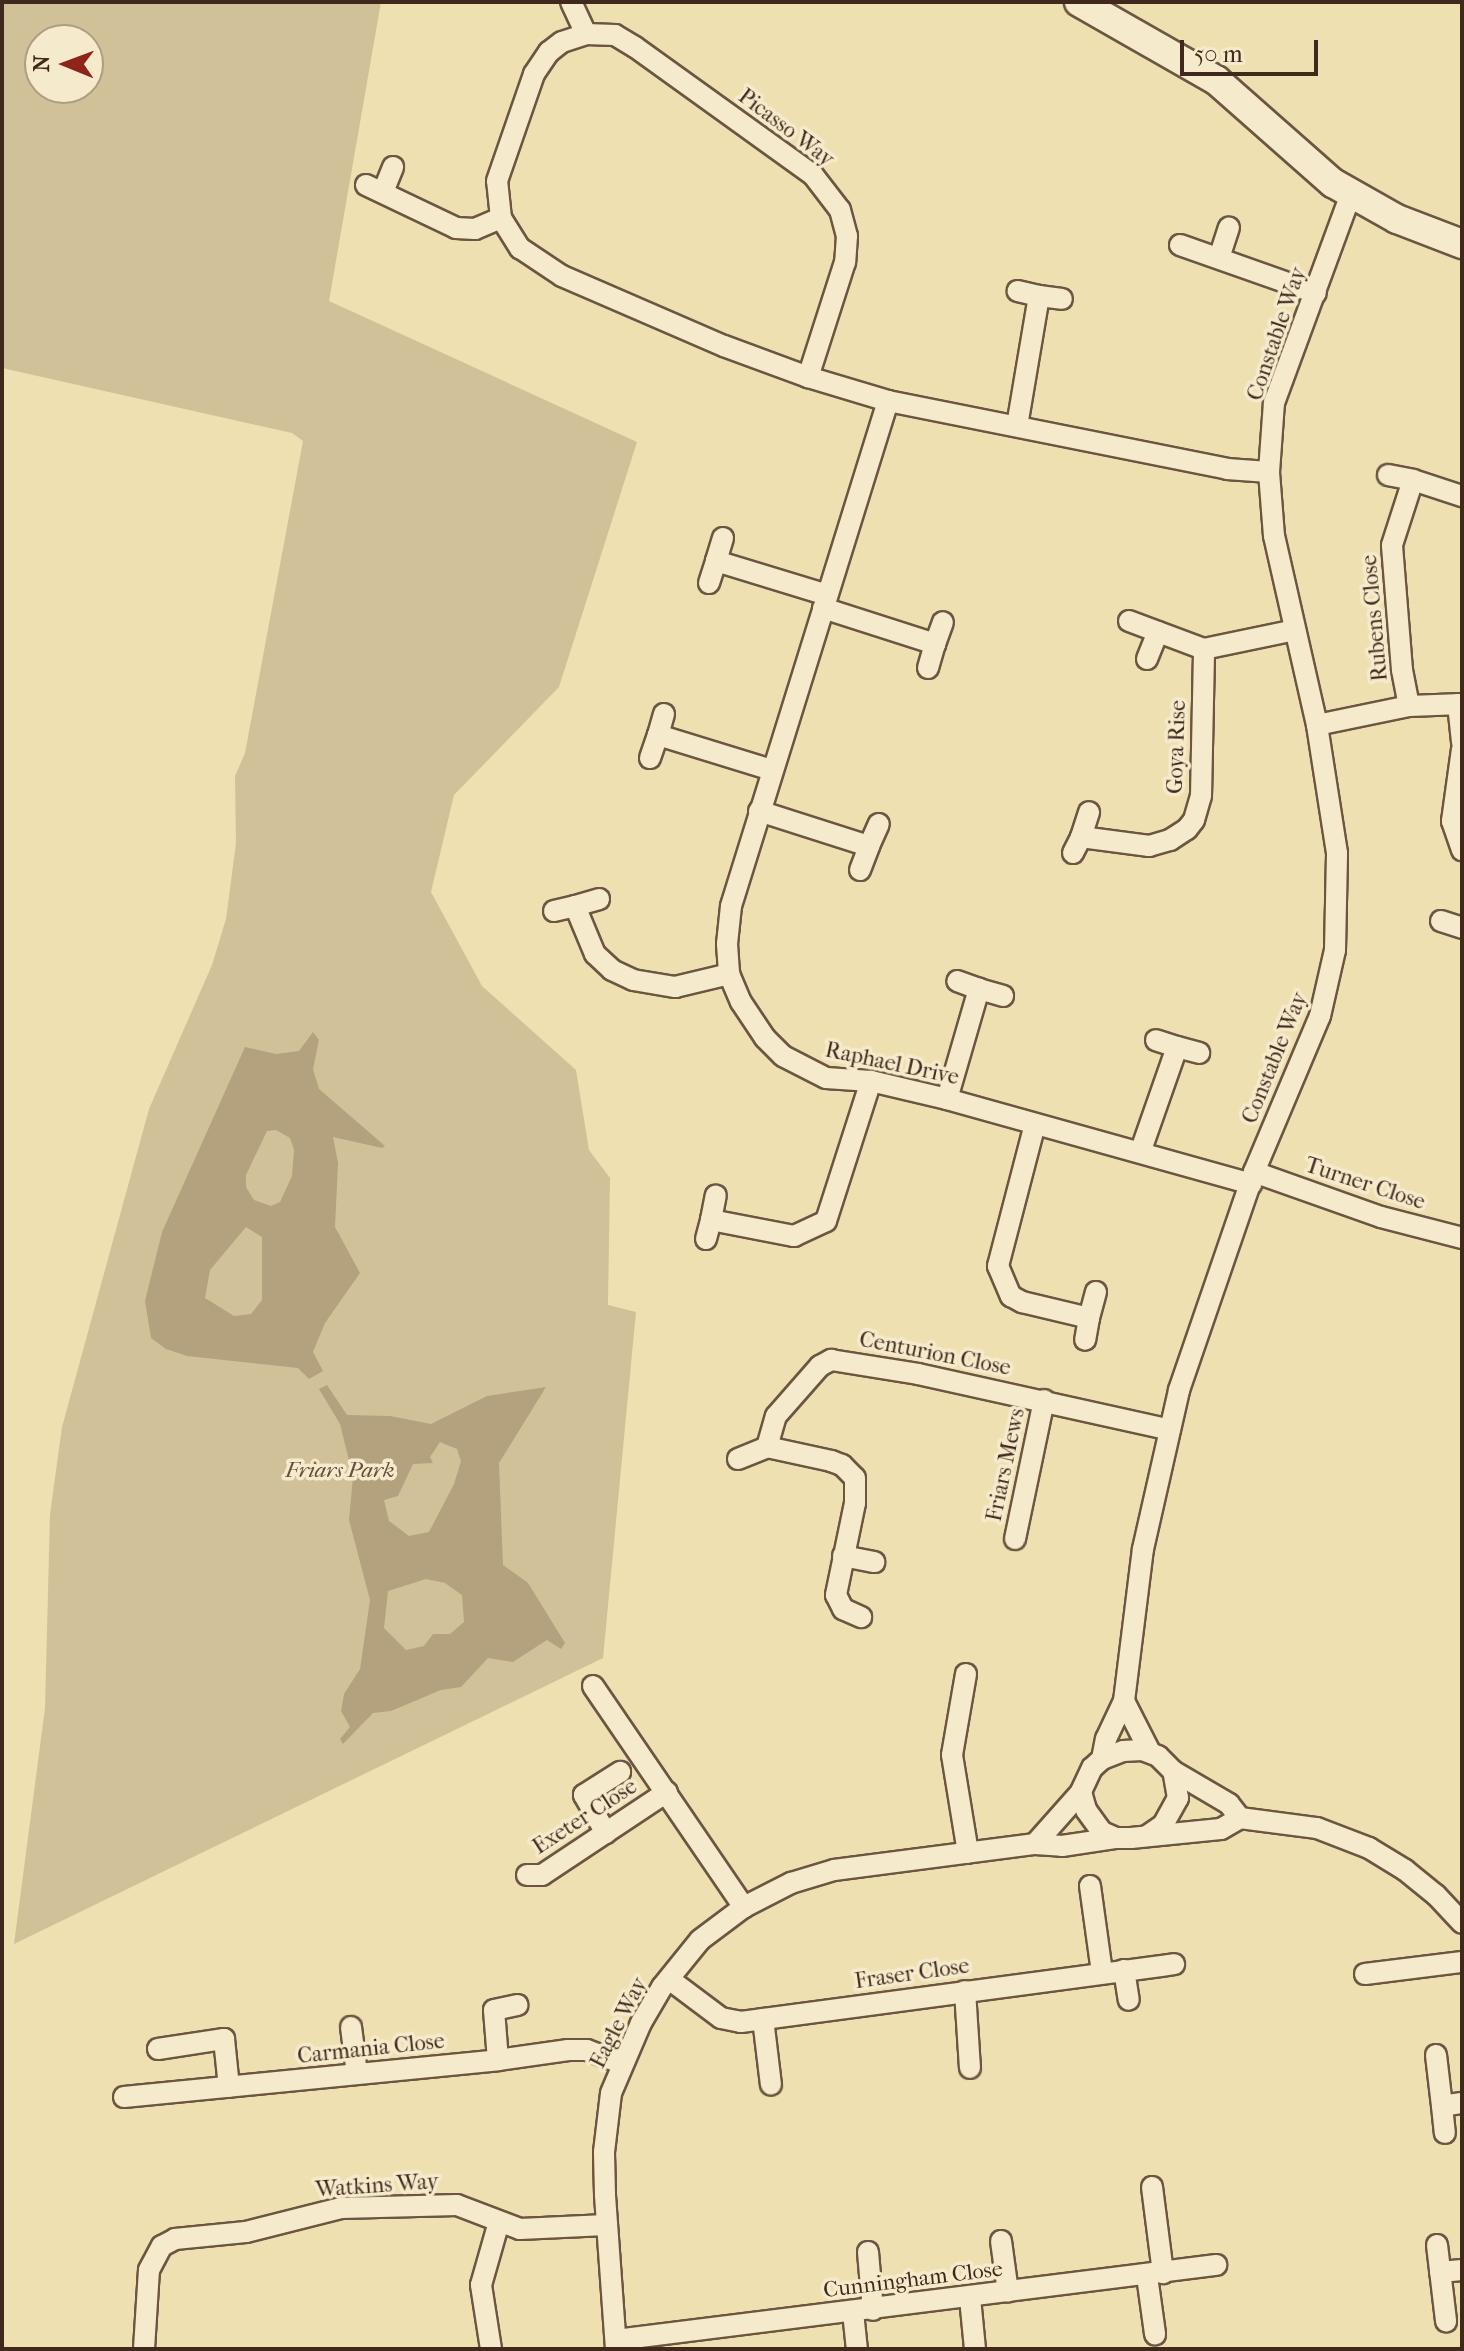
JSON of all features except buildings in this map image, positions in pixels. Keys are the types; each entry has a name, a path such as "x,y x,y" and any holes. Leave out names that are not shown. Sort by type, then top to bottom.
{"street":[{"path":"571,2 586,34 562,42 549,52 534,74 497,181 501,218 520,248 562,276 713,342 808,377 888,401 1227,469 1269,472"},
{"path":"1079,2 1216,80 1318,171 1351,194 1397,219 1462,244"},
{"name":"Picasso Way","path":"586,34 615,35 635,47 813,175 834,201 847,236 845,262 808,377"},
{"path":"393,167 375,188 456,228 475,229 501,218"},
{"name":"Constable Way","path":"1102,1759 1106,1739 1124,1701 1136,1590 1170,1430 1220,1264 1252,1178 1316,1030 1335,950 1337,853 1317,725 1274,536 1269,472 1274,403 1351,194"},
{"path":"1219,258 1229,228"},
{"path":"1180,245 1316,293"},
{"path":"1018,291 1062,299"},
{"path":"1017,426 1039,296"},
{"name":"Raphael Drive","path":"888,401 731,906 727,944 729,974 751,1021 783,1056 826,1078 871,1081 1252,1178"},
{"path":"1388,475 1462,496"},
{"name":"Rubens Close","path":"1409,706 1402,670 1392,545 1413,480"},
{"path":"709,583 723,538"},
{"path":"716,561 935,644"},
{"path":"1129,621 1204,649 1295,630"},
{"path":"928,668 943,622"},
{"path":"1147,659 1158,632"},
{"name":"Goya Rise","path":"1089,812 1077,845 1160,844 1177,836 1194,820 1201,796 1204,649"},
{"path":"1317,725 1409,706 1460,704 1462,743"},
{"path":"650,758 664,714"},
{"path":"658,735 772,770"},
{"path":"1462,749 1452,821 1462,850"},
{"path":"759,811 869,846"},
{"path":"860,870 879,824"},
{"path":"554,911 599,899"},
{"path":"575,906 595,954 612,970 633,980 675,987 729,974"},
{"path":"1441,921 1462,928"},
{"path":"957,981 1003,996"},
{"path":"947,1099 979,989"},
{"path":"1156,1040 1199,1053"},
{"path":"1141,1150 1177,1047"},
{"path":"716,1195 708,1229 794,1236 826,1221 871,1081"},
{"path":"1035,1124 998,1266 1011,1296 1089,1318"},
{"name":"Turner Close","path":"1252,1178 1462,1238"},
{"path":"1085,1340 1096,1292"},
{"name":"Centurion Close","path":"767,1447 776,1416 820,1366 831,1360 1044,1400 1170,1430"},
{"name":"Friars Mews","path":"1015,1539 1044,1400"},
{"path":"738,1459 767,1447 831,1461 842,1465 855,1478 855,1503 836,1595 843,1609 861,1617"},
{"path":"843,1556 874,1562"},
{"path":"966,1674 952,1755 968,1853"},
{"name":"Exeter Close","path":"593,1686 744,1907"},
{"path":"1124,1701 1150,1752 1173,1771 1229,1804 1240,1818"},
{"path":"1035,1844 1081,1792 1092,1768 1102,1759 1132,1750 1150,1752"},
{"path":"1147,1836 1163,1825 1178,1798 1173,1771"},
{"path":"606,1833 584,1795 620,1772"},
{"name":"Exeter Close","path":"527,1875 542,1875 667,1792"},
{"path":"1081,1792 1092,1821 1102,1832 1116,1838 1221,1829 1240,1818 1317,1828 1369,1848 1426,1887 1462,1923"},
{"name":"Eagle Way","path":"616,2345 606,2225 604,2152 611,2093 621,2063 669,1979 700,1940 744,1907 791,1883 834,1870 1035,1844 1062,1846 1116,1838"},
{"path":"1090,1886 1102,1973"},
{"path":"1365,1974 1462,1962"},
{"name":"Fraser Close","path":"669,1979 721,2018 741,2022 1174,1964"},
{"path":"1124,1970 1129,2000"},
{"path":"965,1991 970,2068"},
{"path":"498,2060 494,2010 517,2005"},
{"path":"763,2019 771,2085"},
{"path":"351,2027 357,2074"},
{"path":"158,2049 224,2039 229,2087"},
{"name":"Carmania Close","path":"124,2097 498,2060 568,2050 587,2050 621,2063"},
{"path":"1436,2055 1452,2104 1445,2133"},
{"path":"1152,2187 1155,2334"},
{"name":"Watkins Way","path":"144,2349 149,2270 162,2246 175,2239 246,2232 341,2208 457,2205 520,2229 606,2225"},
{"path":"491,2349 481,2285 499,2222"},
{"path":"1001,2241 1008,2292"},
{"path":"1437,2245 1446,2321"},
{"path":"857,2349 868,2252"},
{"name":"Cunningham Close","path":"616,2345 1216,2265"},
{"path":"1440,2272 1462,2270"},
{"path":"970,2298 975,2349"}],"green space":[{"name":"Friars Park","path":"2,2 381,2 329,301 637,442 559,687 454,795 431,892 482,986 576,1070 589,1150 610,1178 608,1305 636,1312 603,1658 14,1944 45,1708 50,1514 62,1427 149,1109 212,965 226,919 236,843 235,776 245,753 303,441 292,433 2,368"}],"shaded area":[{"path":"313,1032 319,1040 313,1069 319,1089 385,1146 382,1148 333,1137 338,1163 335,1227 360,1273 325,1323 313,1352 323,1371 309,1379 298,1368 187,1356 166,1349 151,1338 145,1301 162,1232 245,1047 276,1054 299,1051","holes":["276,1130 290,1138 294,1150 292,1176 280,1202 271,1206 254,1200 246,1187 246,1175 267,1131","246,1227 262,1237 262,1300 251,1314 234,1316 205,1298 210,1270"]},
{"path":"327,1385 347,1415 390,1416 431,1424 487,1396 546,1387 499,1463 503,1565 528,1583 565,1643 561,1649 547,1640 513,1662 488,1658 461,1687 441,1690 391,1711 373,1713 343,1744 340,1739 350,1727 341,1711 344,1694 360,1669 370,1600 349,1520 353,1477 340,1424 319,1389","holes":["440,1442 457,1449 461,1461 454,1484 429,1532 409,1536 389,1521 384,1500 398,1496 413,1464 433,1463 430,1457","426,1579 445,1583 462,1595 464,1622 450,1634 433,1634 424,1646 406,1650 384,1628 388,1591"]}]}
